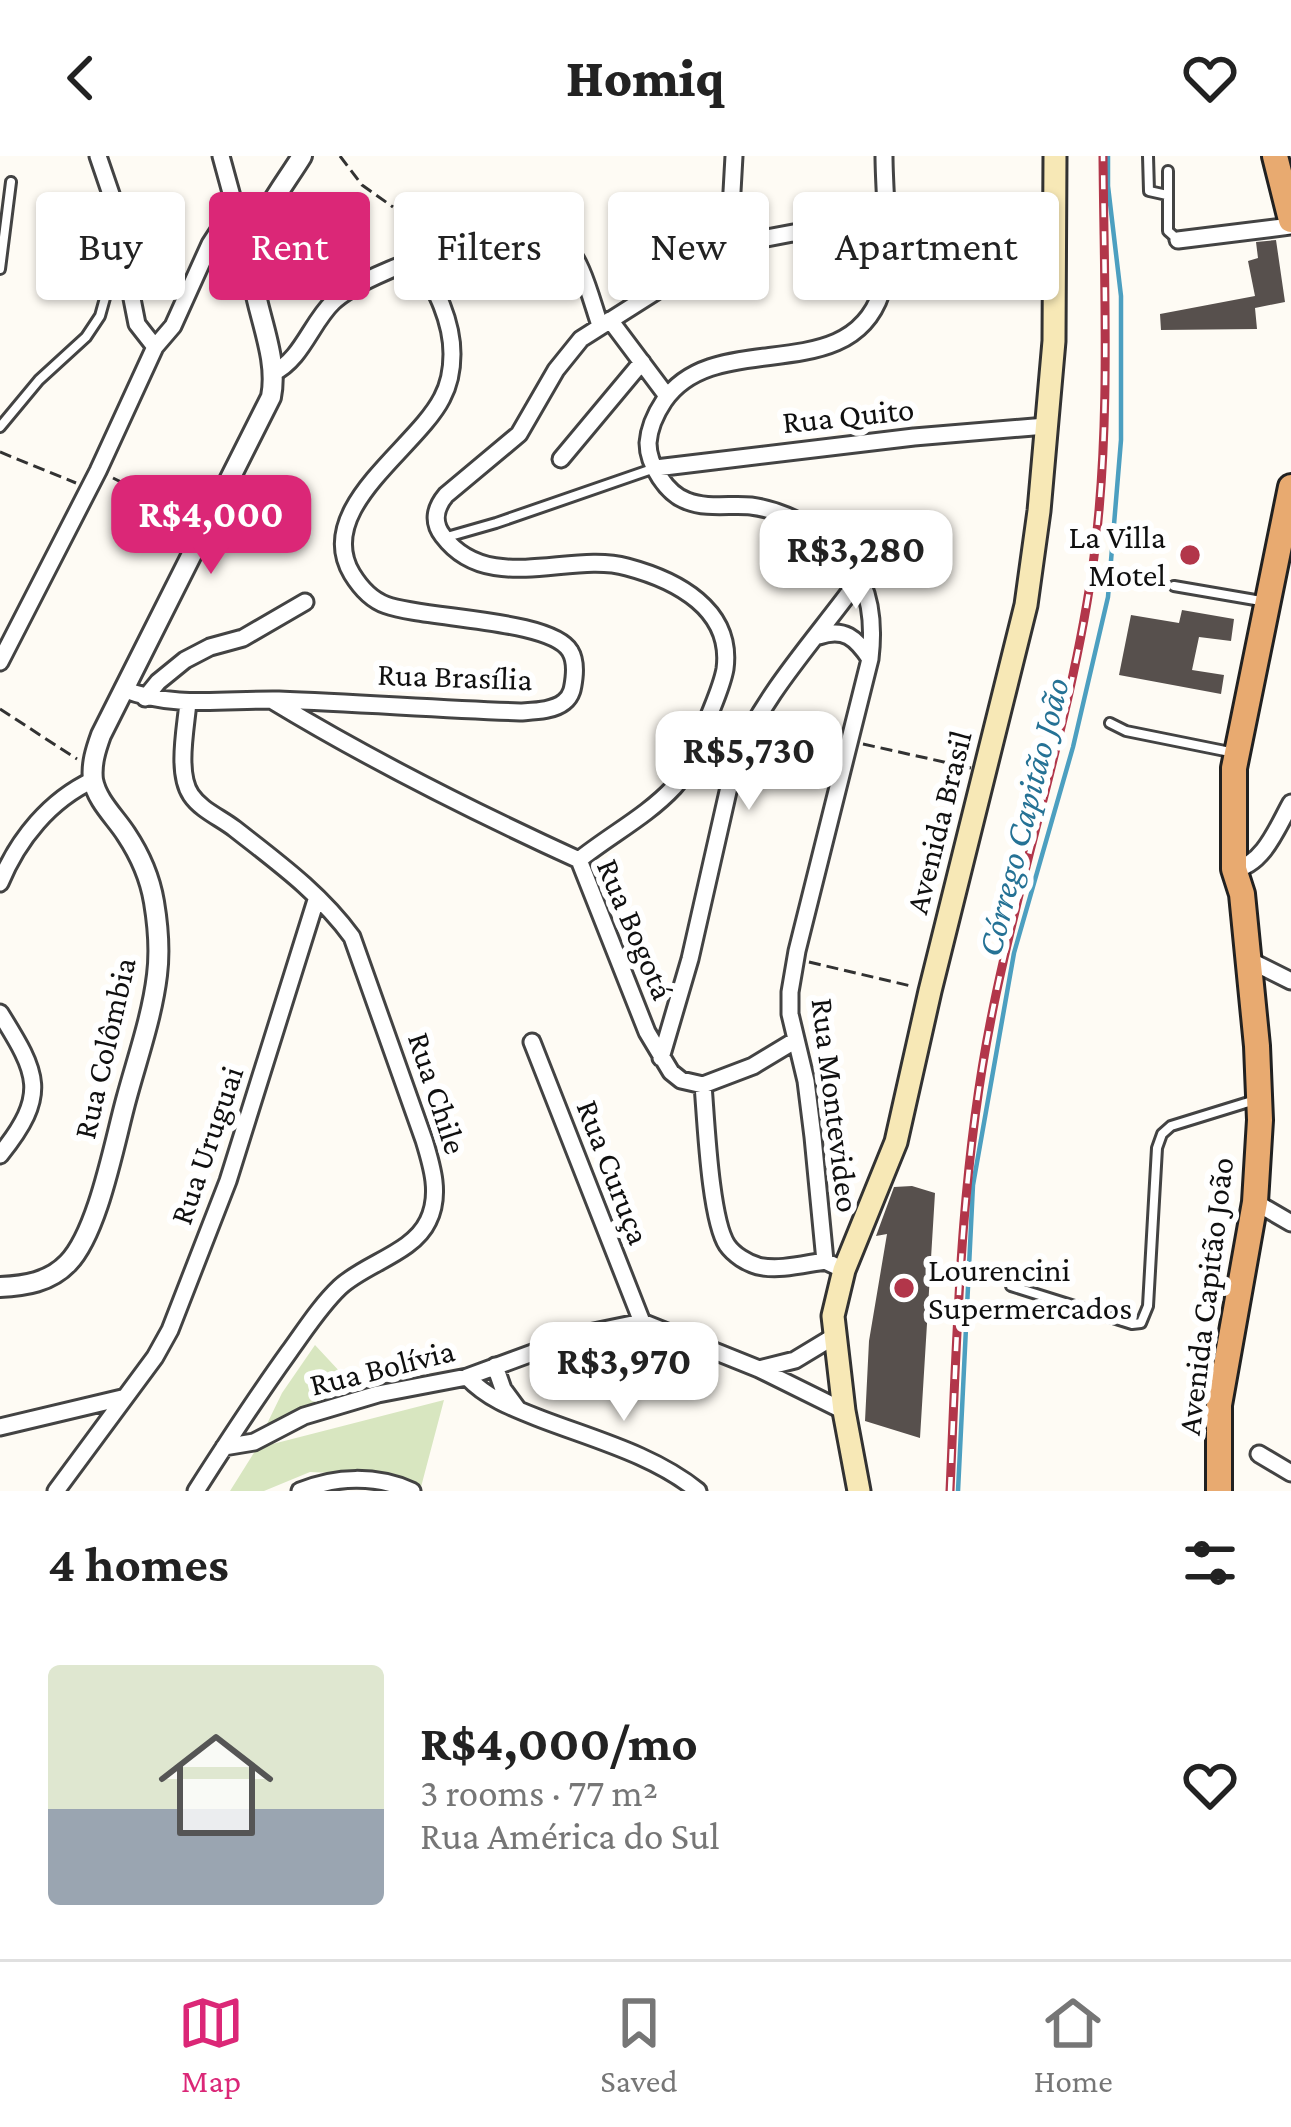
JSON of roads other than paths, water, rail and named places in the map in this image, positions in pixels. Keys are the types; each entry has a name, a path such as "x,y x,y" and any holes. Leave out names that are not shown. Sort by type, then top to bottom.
{"highway":[{"path":"1275,156 1288,192 1291,223"},
{"name":"Avenida Capitão João","path":"1219,1491 1219,1406 1255,1202 1259,1098 1233,808 1236,753 1291,487"},
{"name":"Avenida Capitão João","path":"1240,868 1251,686"}],"main road":[{"name":"Avenida Brasil","path":"859,1491 833,1337 834,1266 896,1142 1026,605 1039,511 1056,286 1055,156"}],"street":[{"path":"98,156 110,192"},
{"path":"221,156 230,192"},
{"path":"280,192 302,156"},
{"path":"732,192 734,156"},
{"path":"884,156 884,192"},
{"path":"1178,240 1291,223"},
{"path":"0,662 98,470 154,346 172,326 209,246"},
{"path":"274,373 293,357 336,299 394,270"},
{"path":"584,276 605,322 667,396"},
{"path":"132,300 137,324 154,346"},
{"path":"0,884 22,842 47,811 93,775 101,735 265,413 274,373 258,300"},
{"name":"Rua Brasília","path":"123,689 145,698 188,702 272,700 520,712 561,705 569,698 575,668 572,653 559,640 535,630 383,604 361,586 345,556 342,539 360,500 432,414 448,385 450,327 440,300"},
{"path":"579,860 641,815 682,777 725,668 721,632 696,596 660,578 622,565 498,568 468,556 444,538 436,515 441,501 518,434 567,353 640,300"},
{"path":"796,1040 753,1066 704,1085 681,1079 662,1058 734,765 764,706 860,578 835,544 785,513 688,502 664,483 648,446 657,412 677,386 705,370 736,361 832,346 864,322 876,300"},
{"path":"561,459 642,362"},
{"name":"Rua Quito","path":"656,468 914,437 1046,427"},
{"name":"Rua Montevideo","path":"834,1266 806,1081 789,1004 796,958 870,659 874,627 860,578"},
{"path":"145,698 195,654 243,638 304,602"},
{"path":"818,637 834,631 849,636 870,659"},
{"name":"Rua Bogotá","path":"272,700 407,777 579,860 647,1032 662,1058"},
{"name":"Rua Chile","path":"188,702 184,760 191,794 298,878 340,921 360,955 424,1140 435,1195 419,1235 357,1274 322,1307 196,1491"},
{"name":"Rua Colômbia","path":"0,1287 50,1277 80,1247 117,1132 157,975 159,939 149,880 141,859 104,804 93,775"},
{"path":"1240,868 1268,843 1291,803"},
{"name":"Rua Uruguai","path":"56,1491 170,1330 228,1181 317,897"},
{"path":"1247,959 1291,981"},
{"path":"0,1013 32,1070 34,1085 27,1116 0,1155"},
{"name":"Rua Curuça","path":"532,1042 642,1322"},
{"path":"704,1085 711,1172 727,1244 757,1266 834,1266"},
{"path":"1255,1202 1291,1223"},
{"path":"642,1322 759,1369 844,1411"},
{"name":"Rua Bolívia","path":"224,1447 254,1442 304,1417 378,1394 467,1377 584,1334 642,1322"},
{"path":"759,1369 795,1360 833,1337"},
{"path":"495,1366 502,1389 519,1410"},
{"path":"467,1377 496,1401 633,1455 675,1474 698,1491"},
{"path":"0,1426 122,1398"},
{"path":"1259,1454 1291,1473"},
{"path":"300,1491 346,1478 412,1491"}],"lane":[{"path":"1148,156 1149,191 1167,195"},
{"path":"1168,171 1168,231 1178,240"},
{"path":"0,269 11,182"},
{"path":"0,427 51,367 86,337 104,300"},
{"path":"444,538 656,468"},
{"path":"1174,586 1268,602"},
{"path":"1110,723 1126,731 1236,753"},
{"path":"1011,1286 1132,1324 1141,1322 1148,1306 1156,1148 1162,1134 1172,1126 1259,1098"}],"waterway":[{"name":"Córrego Capitão João","path":"958,1491 973,1185 1014,953 1073,747 1108,597 1121,440 1121,296 1108,156"}],"railway":[{"path":"950,1491 972,1136 1003,961 1073,674 1094,557 1105,407 1103,156"}],"place":[{"name":"La Villa Motel","path":"1190,555"},
{"name":"Lourencini Supermercados","path":"904,1288"}]}
